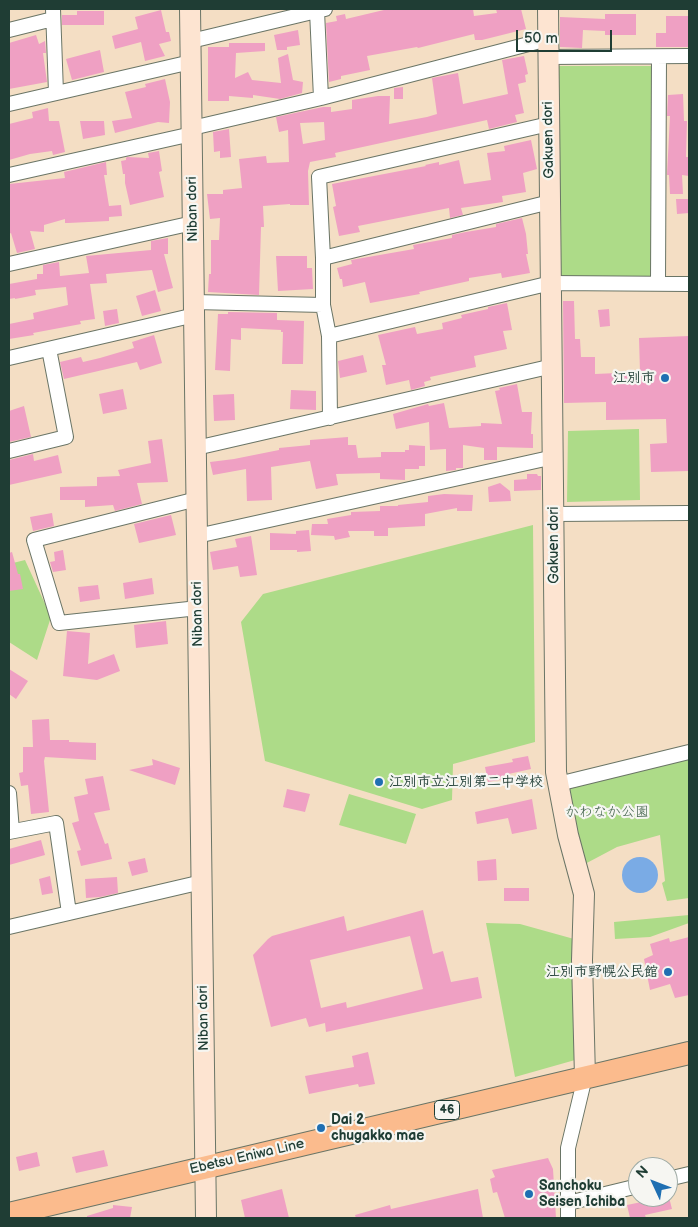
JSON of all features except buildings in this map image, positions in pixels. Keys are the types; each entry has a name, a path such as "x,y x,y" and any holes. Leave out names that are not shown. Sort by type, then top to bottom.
{"main road":[{"name":"Ebetsu Eniwa Line","path":"20,1214 206,1167 689,1053"}],"street":[{"name":"Niban dori","path":"190,9 206,1218"},
{"name":"Gakuen dori","path":"548,9 556,772 568,835 584,894 582,960 585,1077"},
{"path":"191,41 321,10 321,98"},
{"path":"9,30 53,14 56,93"},
{"path":"9,175 321,98 548,48 659,57 689,56"},
{"path":"658,283 659,57"},
{"path":"9,104 191,62"},
{"path":"330,418 329,336 323,305 319,177 549,124"},
{"path":"323,258 550,202"},
{"path":"9,264 193,223"},
{"path":"329,336 551,282 689,284"},
{"path":"9,358 194,308 323,305"},
{"path":"9,451 66,437 49,348"},
{"path":"196,448 552,366"},
{"path":"197,536 554,457"},
{"path":"197,499 34,540 59,623 198,608"},
{"path":"554,514 689,513"},
{"path":"558,784 689,752"},
{"path":"9,793 10,831 56,824 69,913"},
{"path":"9,927 202,882"},
{"path":"568,1218 568,1148 585,1077"},
{"path":"568,1203 628,1188"}],"green space":[{"path":"556,66 654,66 654,276 556,276"},
{"path":"639,429 640,500 567,502 568,431"},
{"path":"533,525 535,742 453,764 452,800 422,809 265,761 241,622 263,594"},
{"path":"25,560 51,617 37,660 9,642 9,564"},
{"name":"かわなか公園","path":"689,758 689,898 667,901 662,883 665,881 660,835 617,847 583,865 567,785"},
{"path":"349,794 416,814 406,844 339,825"},
{"path":"689,915 689,923 650,937 615,939 614,922"},
{"path":"486,923 520,924 574,939 575,1060 515,1077"}],"water":[{"path":"640,857 652,863 658,875 652,887 640,893 628,887 622,875 628,863"}],"place":[{"name":"江別市","path":"665,378"},
{"name":"江別市立江別第二中学校","path":"379,782"},
{"name":"江別市野幌公民館","path":"668,972"},
{"name":"Dai 2 chugakko mae","path":"321,1128"},
{"name":"Sanchoku Seisen Ichiba","path":"529,1194"}]}
